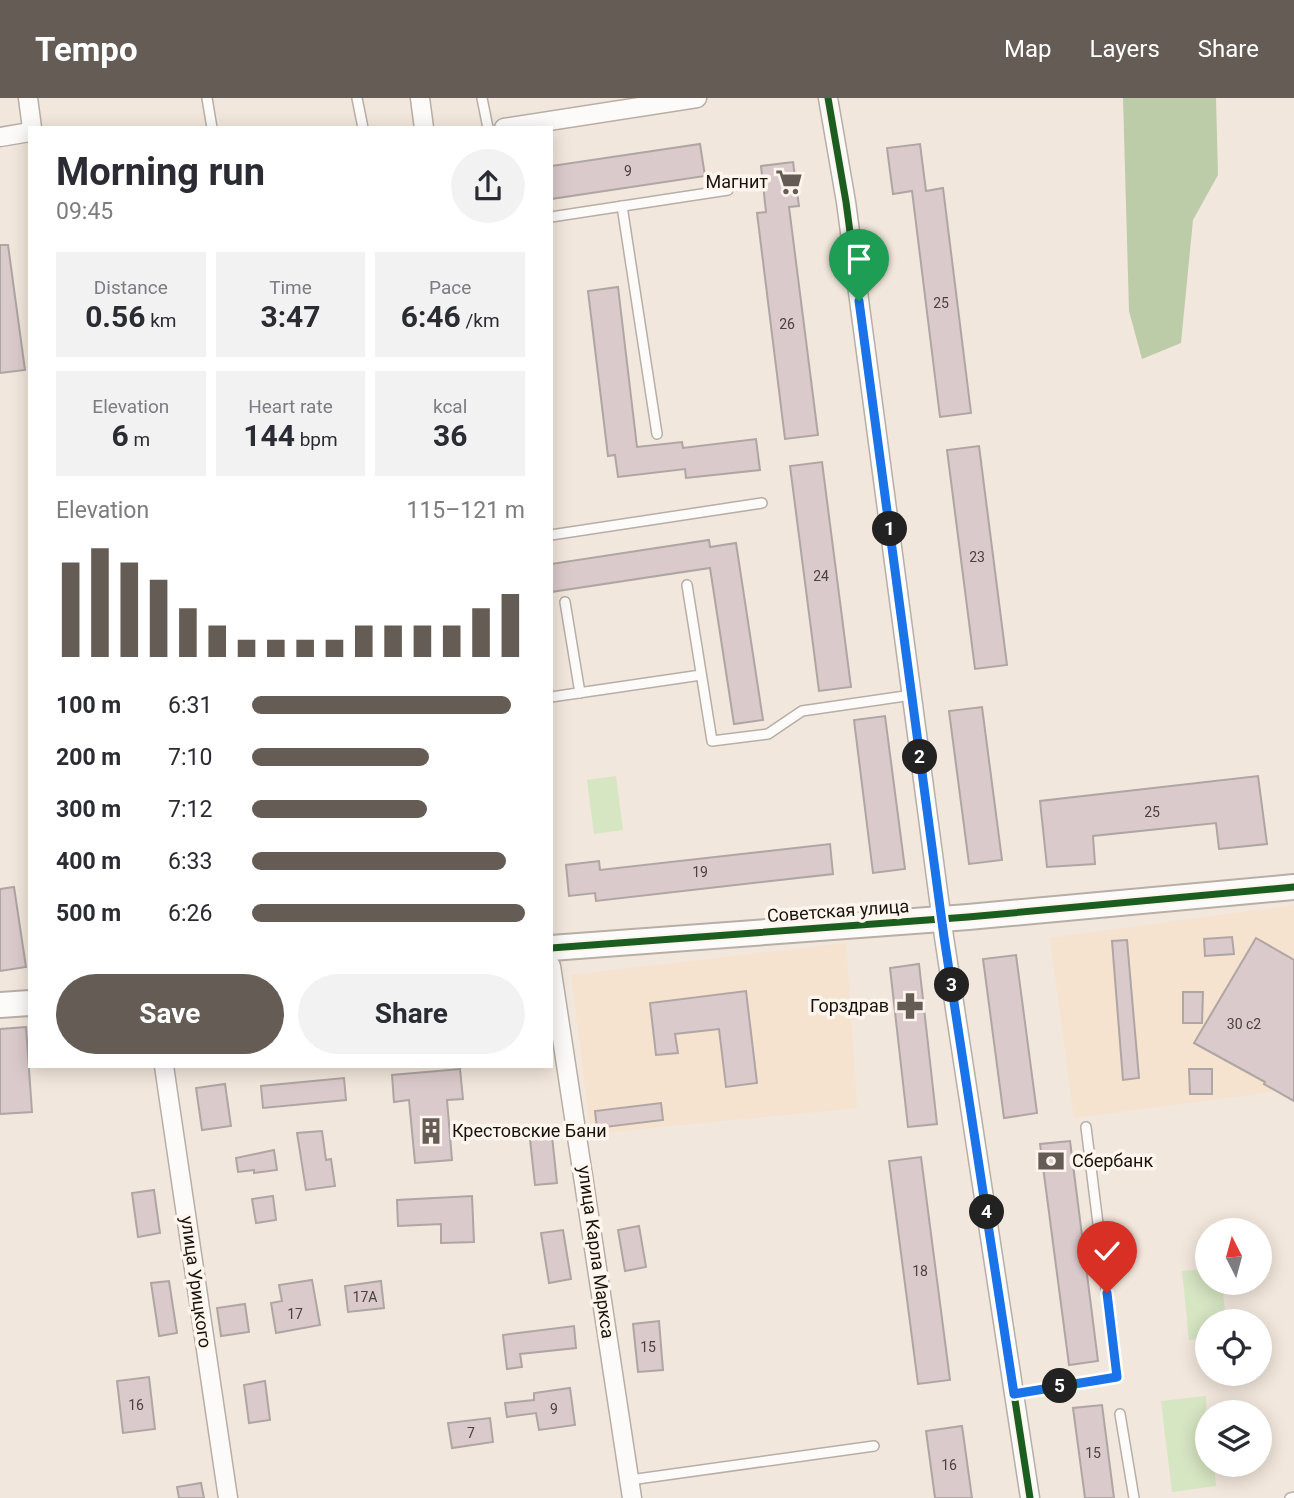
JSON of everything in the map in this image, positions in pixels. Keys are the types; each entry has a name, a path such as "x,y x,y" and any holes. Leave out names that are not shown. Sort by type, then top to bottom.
{"street":[{"path":"28,98 31,126"},
{"path":"420,98 424,126"},
{"path":"517,126 697,98"},
{"path":"828,98 849,229 942,919 1030,1498"},
{"path":"0,137 28,131"},
{"name":"Советская улица","path":"553,948 942,919 1294,887"},
{"name":"улица Карла Маркса","path":"553,979 631,1489"},
{"path":"0,1005 28,1003"},
{"name":"улица Урицкого","path":"164,1068 229,1498"}],"lane":[{"path":"207,98 212,126"},
{"path":"358,98 363,126"},
{"path":"482,98 488,126"},
{"path":"553,217 728,190"},
{"path":"622,206 657,434"},
{"path":"553,535 762,503"},
{"path":"687,585 712,741 768,734 802,711 912,695"},
{"path":"565,602 580,693"},
{"path":"553,696 701,675"},
{"path":"1014,1394 1117,1377 1086,1127"},
{"path":"1120,1415 1134,1498"},
{"path":"631,1489 874,1447"}],"shaded area":[{"path":"1294,905 1294,1089 1074,1118 1050,938"},
{"path":"846,943 857,1108 591,1134 571,975"}],"green space":[{"path":"1123,98 1216,98 1218,175 1193,220 1181,343 1142,359 1129,311"},
{"path":"616,776 623,830 594,834 587,780"},
{"path":"1195,1270 1195,1295 1223,1295 1225,1309 1195,1309 1195,1339 1189,1340 1182,1271"},
{"path":"1206,1396 1206,1400 1195,1400 1195,1477 1215,1477 1216,1486 1172,1492 1161,1401"}],"building":[{"path":"700,144 705,176 553,199 553,166"},
{"path":"920,144 926,191 943,188 971,413 940,417 912,191 893,194 887,148"},
{"path":"793,162 799,206 789,207 818,435 785,439 757,213 766,212 761,166"},
{"path":"0,245 8,245 25,370 0,373"},
{"path":"618,287 637,447 682,442 683,448 756,439 760,470 686,478 685,469 618,477 615,455 608,456 588,291"},
{"path":"979,446 1007,665 975,669 947,450"},
{"path":"822,462 851,687 819,691 790,466"},
{"path":"709,540 710,547 736,543 763,720 734,724 710,568 553,592 553,564"},
{"path":"982,707 1002,860 969,864 949,711"},
{"path":"885,716 905,869 873,873 854,720"},
{"path":"1258,776 1267,844 1219,849 1216,823 1093,836 1095,864 1047,867 1040,801"},
{"path":"830,844 833,874 596,901 595,893 569,896 566,865 599,861 600,870"},
{"path":"14,887 26,967 0,971 0,889"},
{"path":"1232,937 1234,954 1205,956 1204,939"},
{"path":"1256,938 1294,960 1294,1101 1194,1043"},
{"path":"1127,940 1139,1078 1123,1080 1112,941"},
{"path":"1016,955 1037,1113 1004,1118 983,959"},
{"path":"919,964 937,1124 908,1127 890,968"},
{"path":"746,991 757,1083 726,1087 719,1029 675,1034 678,1053 656,1055 650,1003"},
{"path":"1183,992 1203,992 1202,1023 1183,1023"},
{"path":"26,1027 32,1112 0,1114 0,1029"},
{"name":"Крестовские Бани","path":"460,1069 463,1099 447,1100 452,1160 415,1163 409,1100 394,1102 392,1075"},
{"path":"1189,1069 1212,1069 1212,1094 1190,1094"},
{"path":"344,1078 346,1100 263,1108 261,1086"},
{"path":"225,1084 231,1126 202,1130 196,1088"},
{"path":"661,1103 663,1120 597,1128 595,1111"},
{"path":"322,1131 326,1160 331,1159 335,1186 306,1190 297,1133"},
{"path":"552,1136 557,1183 535,1185 530,1139"},
{"path":"1070,1141 1098,1361 1069,1365 1040,1144"},
{"path":"274,1150 277,1170 238,1172 236,1158"},
{"path":"921,1157 950,1380 918,1384 889,1161"},
{"path":"154,1190 160,1233 138,1237 132,1193"},
{"path":"273,1196 276,1220 256,1223 252,1199"},
{"path":"472,1196 474,1242 441,1243 441,1224 398,1226 397,1200"},
{"path":"639,1226 646,1267 625,1271 618,1230"},
{"path":"563,1230 571,1279 549,1283 541,1233"},
{"path":"312,1280 320,1325 276,1333 271,1303 282,1301 279,1285"},
{"path":"169,1281 177,1333 159,1336 151,1283"},
{"path":"381,1281 384,1308 348,1312 345,1286"},
{"path":"245,1304 249,1332 221,1336 217,1308"},
{"path":"659,1321 663,1370 638,1372 633,1324"},
{"path":"574,1326 576,1348 520,1354 522,1367 507,1369 503,1335"},
{"path":"149,1377 155,1429 123,1433 117,1381"},
{"path":"265,1381 270,1420 249,1423 244,1385"},
{"path":"570,1388 575,1425 539,1430 536,1413 507,1417 505,1403 534,1400 534,1393"},
{"path":"1102,1405 1114,1498 1085,1498 1073,1408"},
{"path":"490,1418 493,1442 452,1448 448,1423"},
{"path":"962,1426 972,1498 935,1498 926,1431"},
{"path":"201,1483 204,1498 179,1498 177,1487"}],"cycle path":[{"path":"828,98 846,202 944,937 1030,1498"},
{"path":"553,948 968,917 1294,887"}],"place":[{"name":"Магнит","path":"789,182"},
{"name":"Горздрав","path":"910,1006"},
{"name":"Крестовские Бани","path":"431,1131"},
{"name":"Сбербанк","path":"1051,1161"}],"route":[{"path":"859,301 944,937 1014,1394 1117,1377 1107,1293"}]}
